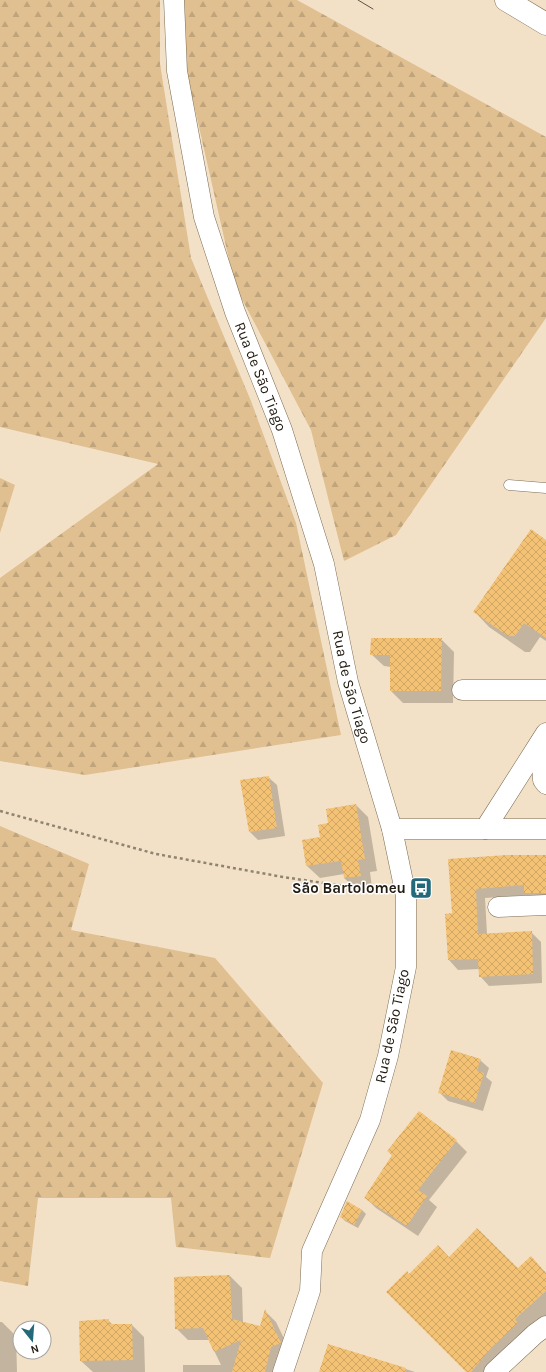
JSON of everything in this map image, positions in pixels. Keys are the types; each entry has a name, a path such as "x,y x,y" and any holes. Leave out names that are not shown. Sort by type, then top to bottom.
{"main road":[{"path":"506,0 546,24"}],"street":[{"name":"Rua de São Tiago","path":"174,0 177,71 204,217 235,312 285,437 324,564 348,682 392,829 406,896 406,967 388,1056 370,1120 312,1251 310,1292 283,1372"},
{"path":"462,690 546,690"},
{"path":"485,830 543,737"},
{"path":"543,737 543,780 546,784"},
{"path":"392,829 546,829"},
{"path":"498,907 546,905"},
{"path":"494,1372 535,1334 546,1326"}],"lane":[{"path":"509,485 546,488"}],"path":[{"path":"0,811 156,854 283,877 406,896"}],"green space":[{"path":"0,0 160,0 160,64 191,258 251,401 296,523 341,735 85,775 0,761 0,578 158,464 0,427"},
{"path":"183,0 297,0 546,137 546,318 396,535 344,561 311,430 235,286 185,65"},
{"path":"0,478 15,485 0,533"},
{"path":"0,826 89,864 71,930 215,958 323,1083 270,1258 176,1247 171,1198 38,1198 28,1286 0,1281"}],"building":[{"path":"531,529 546,540 546,638 524,623 515,636 508,636 473,612"},
{"path":"371,638 442,638 441,691 390,691 390,655 370,655"},
{"path":"269,776 277,828 249,832 240,780"},
{"path":"356,804 365,859 358,860 361,876 344,878 341,861 306,866 302,840 320,837 318,825 328,823 326,809"},
{"path":"507,855 546,855 546,893 524,893 524,885 476,889 478,934 532,931 533,974 479,977 478,959 448,960 445,914 452,913 448,859"},
{"path":"451,1050 481,1059 477,1071 484,1073 475,1103 438,1093"},
{"path":"419,1111 457,1140 418,1190 427,1196 407,1226 364,1198 392,1155 387,1151"},
{"path":"347,1201 362,1210 354,1225 340,1217"},
{"path":"477,1228 518,1268 531,1256 546,1273 546,1291 515,1319 518,1323 492,1347 471,1372 466,1372 386,1292 407,1271 409,1274 438,1245 449,1257"},
{"path":"230,1275 232,1319 260,1326 265,1309 281,1343 271,1347 265,1372 232,1372 241,1340 214,1352 203,1328 175,1329 174,1277"},
{"path":"109,1319 109,1324 132,1324 133,1360 80,1361 79,1321"},
{"path":"328,1344 406,1368 406,1372 319,1372"}],"tram line":[{"path":"358,0 373,9"}],"place":[{"name":"São Bartolomeu","path":"421,888"}]}
